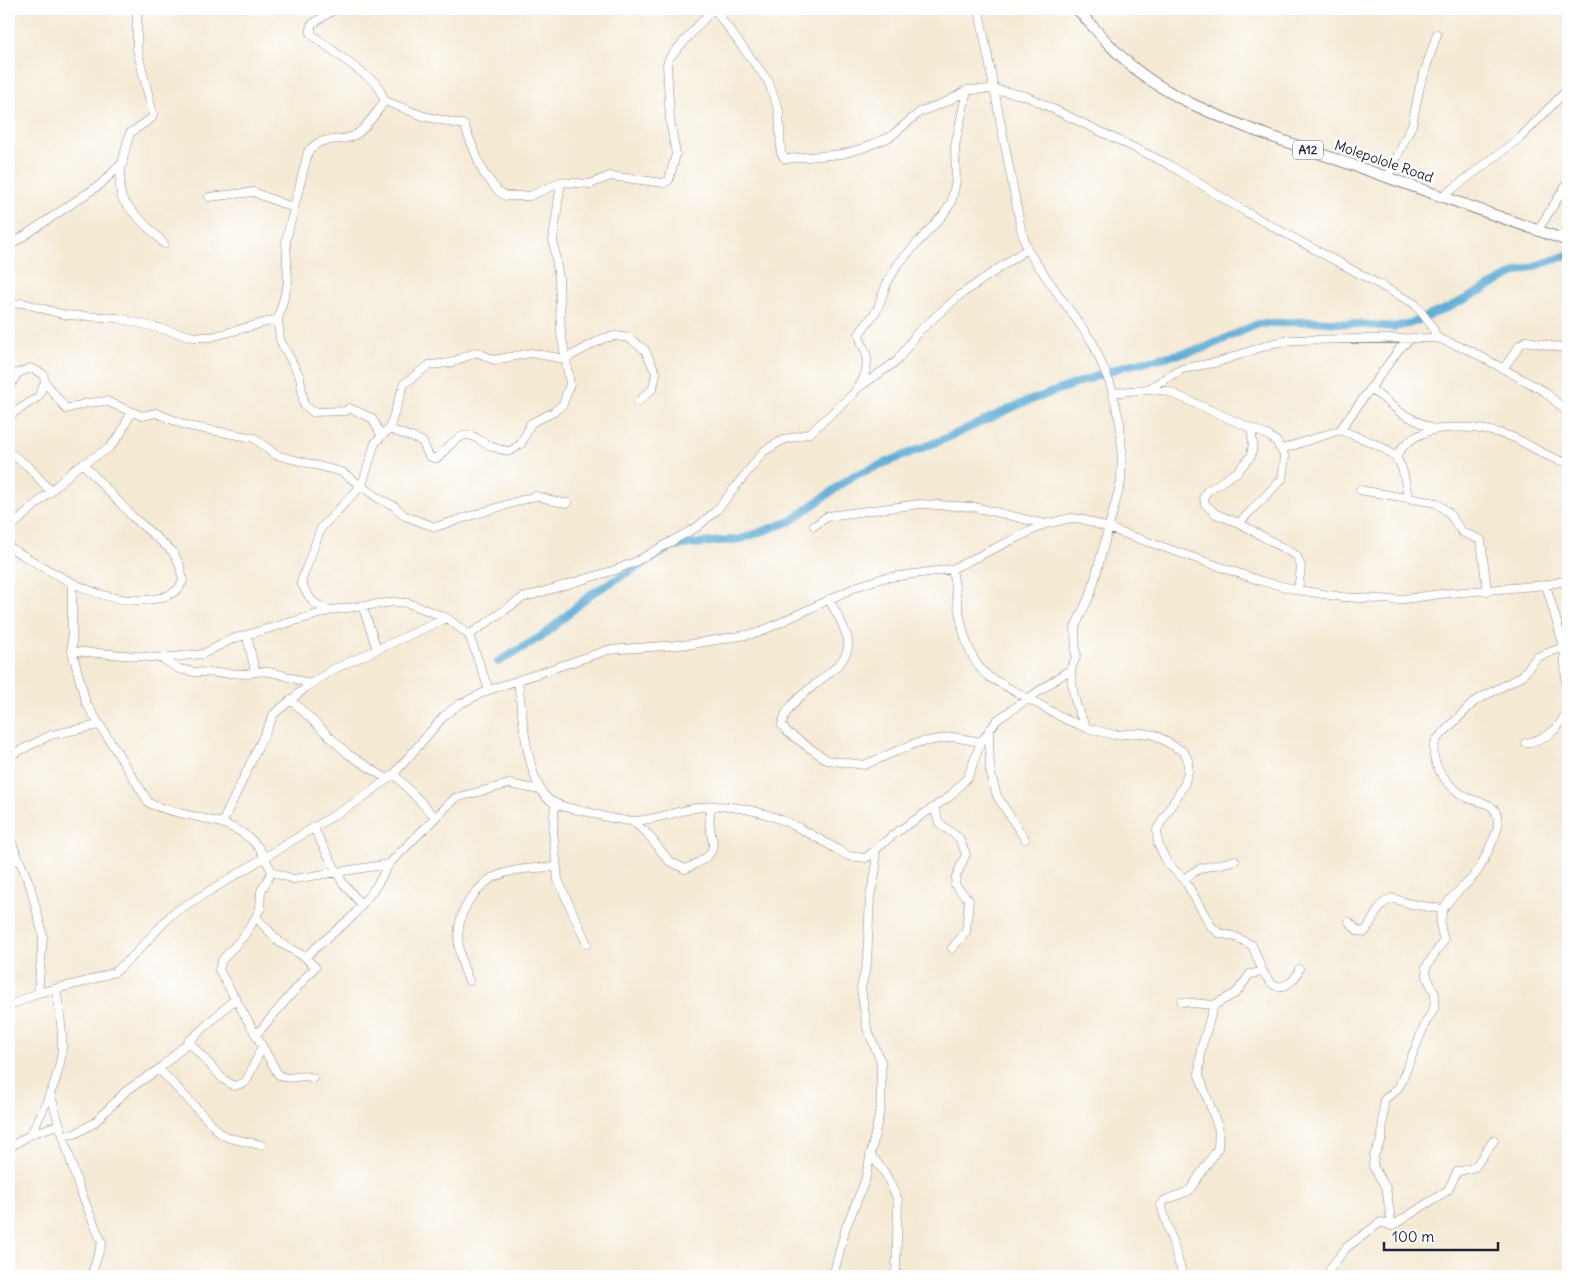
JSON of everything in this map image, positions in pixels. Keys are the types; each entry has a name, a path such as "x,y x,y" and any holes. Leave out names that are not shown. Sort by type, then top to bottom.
{"main road":[{"name":"Molepolole Road","path":"1077,9 1125,60 1140,73 1181,98 1253,130 1568,241"}],"street":[{"path":"137,9 137,49 153,114 152,118 130,133 123,162 120,191 122,199 164,244"},
{"path":"335,9 311,25 311,34 377,84 385,101 423,116 460,122 464,125 483,172 498,191 506,196 530,196 561,182 590,184 610,176 658,184 668,180 676,154 670,120 667,64 670,56 714,9 768,81 778,111 781,153 784,159 842,154 860,150 890,137 920,112 948,101 967,90 994,89 1026,96 1166,163 1246,212 1415,304 1432,326 1437,338"},
{"path":"966,9 980,10 1021,229 1028,249 1088,333 1101,358 1112,390 1120,423 1122,451 1121,482 1091,593 1076,626 1077,651 1071,669 1073,698 1077,711 1087,728"},
{"path":"1387,178 1412,126 1420,86 1437,34"},
{"path":"1443,196 1520,138 1568,88"},
{"path":"860,387 866,362 859,334 861,329 877,310 887,283 898,264 944,215 951,203 956,181 955,146 967,90"},
{"path":"381,435 372,418 349,408 346,411 313,412 304,405 300,377 280,340 278,319 288,283 285,249 308,152 318,141 352,136 358,133 385,101"},
{"path":"9,246 101,184 123,162"},
{"path":"389,429 422,441 429,456 433,458 438,458 449,445 466,434 472,435 502,450 516,449 521,444 532,424 554,412 563,404 570,384 560,333 559,280 553,240 561,182"},
{"path":"1538,230 1568,182"},
{"path":"209,197 253,192 294,208"},
{"path":"1558,237 1568,230"},
{"path":"469,635 522,598 615,570 697,527 717,510 764,451 783,440 810,434 860,387 897,361 917,332 960,295 1028,249"},
{"path":"9,304 23,303 64,315 118,318 194,337 211,337 278,319"},
{"path":"331,610 321,608 313,602 301,582 321,528 362,485 375,443 389,429 404,384 429,365 450,363 477,352 494,360 531,353 565,358 604,338 616,336 629,338 638,342 656,373 653,388 638,402"},
{"path":"1282,448 1340,430 1400,348 1412,338"},
{"path":"1148,389 1182,369 1218,362 1274,342 1292,340 1437,338 1469,350 1551,395 1568,413"},
{"path":"1503,368 1520,345 1526,341 1568,349"},
{"path":"9,387 18,373 31,368 43,374 45,382 66,410 87,403 106,401 142,416 156,413 188,426 254,438 276,455 334,469 362,485 378,498 394,506 405,516 435,527 535,496 546,497 562,504 568,502"},
{"path":"9,416 38,397 45,382"},
{"path":"1370,388 1401,413 1433,429"},
{"path":"1112,390 1148,389 1167,391 1269,436 1282,448 1285,457 1282,478 1239,523"},
{"path":"9,529 83,464 103,453 115,442 131,413"},
{"path":"1396,458 1407,442 1433,429 1467,428 1511,437 1545,452 1552,458 1568,462"},
{"path":"1250,429 1253,444 1250,456 1237,472 1207,490 1204,497 1206,504 1216,514 1239,523 1297,556 1301,567 1298,590"},
{"path":"1340,430 1381,448 1396,458 1401,465 1408,497"},
{"path":"9,452 29,467 50,492"},
{"path":"9,547 72,584 127,600 141,600 172,594 180,588 183,580 179,563 172,552 133,517 83,464"},
{"path":"1360,490 1408,497 1441,506 1462,532 1481,540 1487,591"},
{"path":"814,526 828,516 920,504 974,507 1045,524"},
{"path":"9,1006 38,993 115,972 134,956 173,913 314,829 390,777 444,716 458,705 489,690 608,650 709,642 758,633 828,599 872,581 952,569 1045,524 1071,518 1082,519 1110,527 1208,563 1298,590 1342,598 1397,600 1440,594 1546,585 1568,580"},
{"path":"952,569 966,638 975,663 981,671 999,684 1029,698 1067,720 1087,728 1115,735 1140,733 1155,735 1184,752 1188,760 1188,772 1184,785 1162,819 1157,835 1158,844 1168,864 1184,880 1214,930 1244,940 1252,945 1263,972 1272,984 1278,986 1292,981 1297,976 1299,969"},
{"path":"72,584 72,651 86,703 149,802 222,823 242,833 253,841 272,872 293,879 389,864"},
{"path":"1526,743 1543,739 1554,732 1563,722 1568,711 1564,647 1546,585"},
{"path":"828,599 845,632 848,642 847,650 836,667 825,678 807,689 786,712 782,725 787,732 828,760 864,765 916,742 952,737 981,742"},
{"path":"72,651 161,658 198,656 232,639 331,610 394,602 408,603 447,618 469,635 489,690"},
{"path":"362,605 378,648"},
{"path":"222,823 268,722 291,700 310,684 334,669 447,618"},
{"path":"247,636 255,671"},
{"path":"1392,1226 1386,1188 1376,1173 1373,1160 1382,1139 1384,1100 1400,1087 1436,1004 1433,987 1426,973 1431,956 1444,940 1439,922 1442,909 1449,899 1478,871 1498,827 1497,814 1493,808 1468,798 1453,787 1441,774 1433,755 1436,740 1476,701 1522,676 1541,654 1564,647"},
{"path":"161,658 179,669 195,672 248,674 255,671 310,684"},
{"path":"518,680 525,738 540,790 555,804 606,817 632,821 712,805 749,810 792,823 853,857 866,858 894,834 949,797 968,777 981,742 1003,715 1071,669"},
{"path":"291,700 348,754 390,777 434,816"},
{"path":"9,756 51,736 99,725"},
{"path":"989,730 990,771 997,796 1025,839"},
{"path":"305,957 353,916 377,885 389,864 434,816 455,798 509,784 540,790"},
{"path":"555,804 552,831 555,867 560,888 587,944"},
{"path":"632,821 647,834 669,861 685,870 706,860 710,855 713,846 709,816 712,805"},
{"path":"934,807 939,823 958,838 966,854 956,877 955,885 969,900 966,932 952,948"},
{"path":"314,829 337,872 362,905"},
{"path":"9,836 30,886 43,936 38,993"},
{"path":"833,1276 846,1227 865,1181 881,1106 879,1052 867,1028 861,988 867,963 870,897 876,869 876,851"},
{"path":"9,862 19,859"},
{"path":"1184,880 1203,866 1218,866 1235,860"},
{"path":"469,981 458,951 458,932 462,913 473,895 492,878 504,873 519,869 555,867"},
{"path":"272,872 261,891 260,909 256,917 243,937 219,965 219,970 273,1068 283,1078 306,1075 313,1078"},
{"path":"1349,922 1358,931 1365,932 1382,904 1392,898 1442,909"},
{"path":"256,917 279,942 305,957 315,967 256,1035"},
{"path":"1182,1002 1214,1005 1236,993 1250,974 1263,972"},
{"path":"31,1134 50,1093 60,1061 62,1047 56,989"},
{"path":"64,1135 75,1134 90,1126 126,1091 159,1068 236,998"},
{"path":"1183,1276 1161,1205 1165,1200 1189,1191 1218,1148 1219,1130 1199,1075 1202,1049 1214,1005"},
{"path":"188,1041 223,1079 234,1086 246,1082 262,1047"},
{"path":"159,1068 222,1134 229,1138 261,1145"},
{"path":"50,1093 58,1125 64,1135 67,1154 102,1243 91,1276"},
{"path":"9,1148 31,1134 58,1125"},
{"path":"1392,1226 1448,1190 1457,1172 1475,1167 1494,1140"},
{"path":"870,1154 885,1172 898,1200 896,1276"},
{"path":"1330,1276 1330,1268 1346,1247 1382,1222 1392,1226"}],"waterway":[{"path":"498,662 544,635 591,594 673,546 741,539 791,521 853,476 949,437 1020,404 1124,366 1202,349 1258,324 1314,321 1394,327 1411,323 1450,307 1517,272 1568,255"}]}
